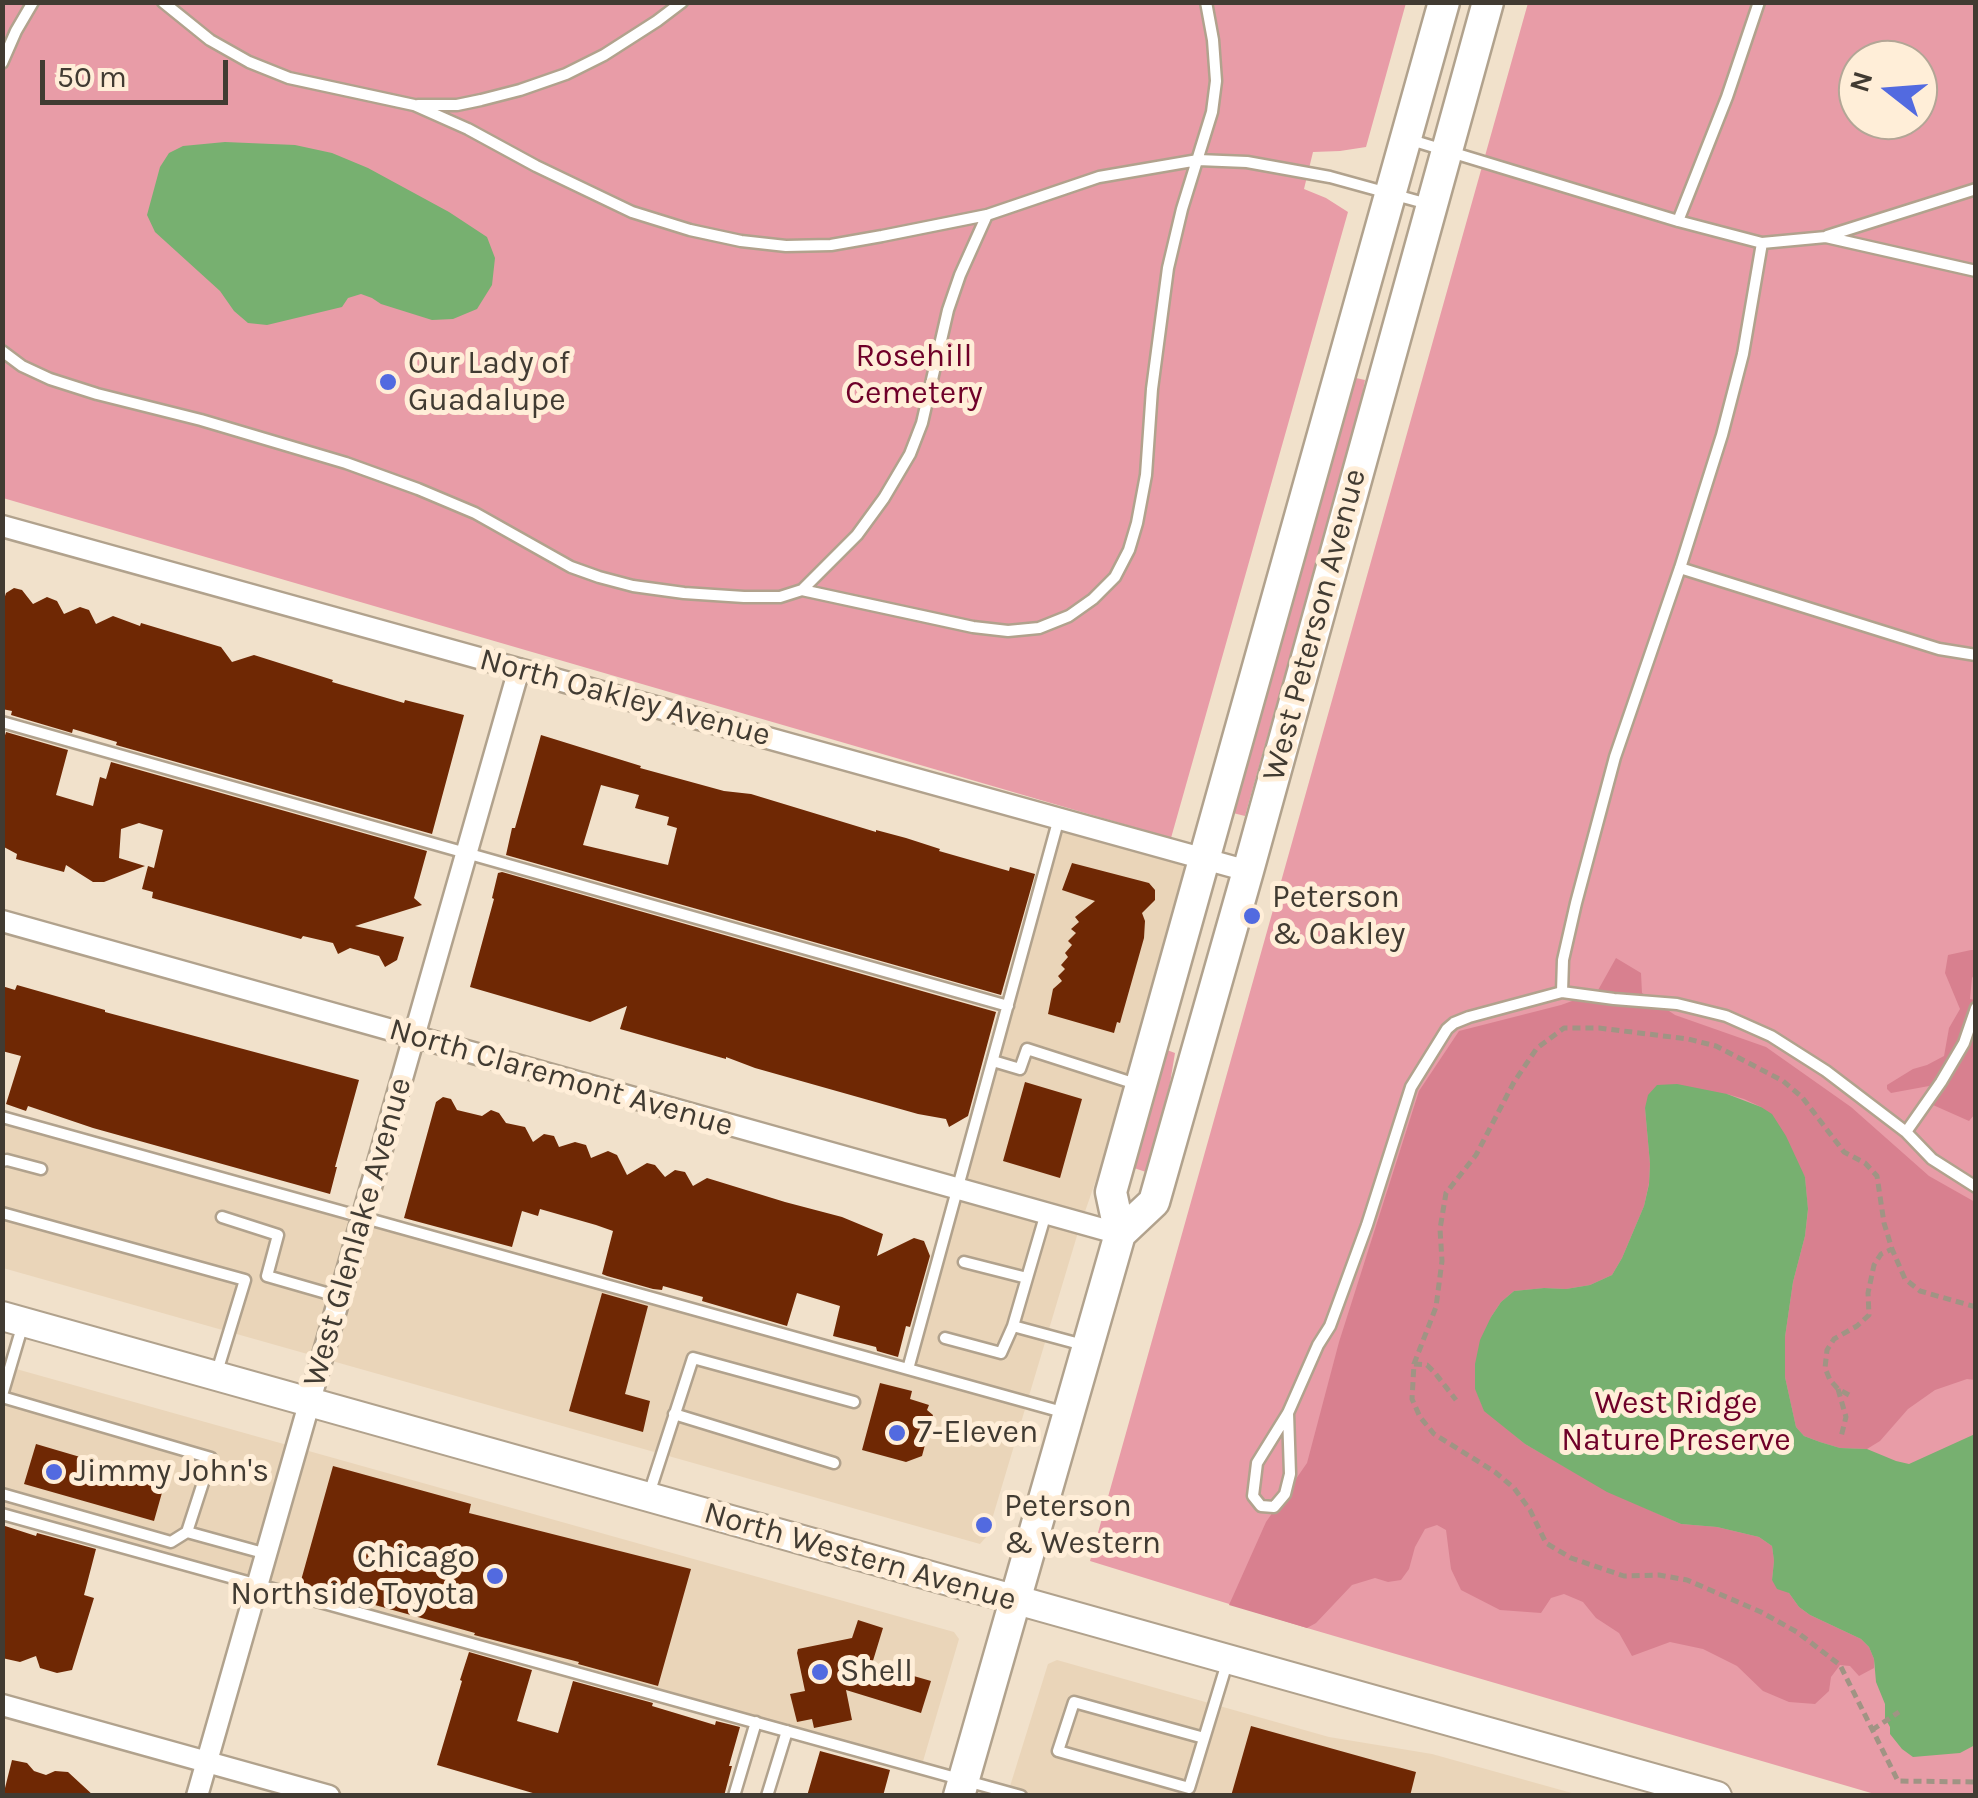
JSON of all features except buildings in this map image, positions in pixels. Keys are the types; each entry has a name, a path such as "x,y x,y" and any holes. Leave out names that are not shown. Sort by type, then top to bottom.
{"main road":[{"name":"West Peterson Avenue","path":"961,1787 1120,1234 1111,1192 1444,2"},
{"name":"West Peterson Avenue","path":"1120,1234 1154,1202 1488,2"},
{"name":"North Western Avenue","path":"13,1319 1717,1796"}],"street":[{"name":"North Oakley Avenue","path":"2,526 1248,870"},
{"name":"West Glenlake Avenue","path":"197,1796 519,669"},
{"name":"North Claremont Avenue","path":"2,921 1120,1234"},
{"path":"2,1704 329,1796"}],"lane":[{"path":"2,63 34,2"},
{"path":"163,2 210,40 249,62 289,78 414,106 632,212 740,241 831,245 987,215 1099,178 1198,160 1247,162 1330,177 1431,205"},
{"path":"414,106 481,100 566,74 604,55 682,2"},
{"path":"802,590 1008,631 1039,628 1069,616 1115,577 1129,550 1146,475 1152,389 1168,268 1212,112 1216,81 1214,40 1206,2"},
{"path":"1678,221 1728,96 1759,2"},
{"path":"1406,138 1762,243 1826,237 1976,189"},
{"path":"2,352 50,379 310,452 418,489 474,512 571,566 599,577 684,594 780,597 802,590 857,534 910,454 925,410 948,310 987,215"},
{"path":"1826,237 1976,271"},
{"path":"1562,992 1563,960 1576,902 1615,757 1722,436 1743,354 1762,243"},
{"path":"1680,568 1939,649 1976,655"},
{"path":"2,722 1008,1006"},
{"path":"908,1369 1059,818"},
{"path":"1288,1413 1290,1474 1285,1494 1274,1507 1261,1506 1253,1496 1257,1463 1288,1413 1330,1326 1411,1087 1447,1030 1469,1016 1562,992 1677,1004 1726,1016 1771,1036 1837,1079 1906,1132 1932,1159 1976,1187"},
{"path":"1906,1132 1964,1043 1976,1008"},
{"path":"993,1060 1020,1069 1027,1049 1142,1085"},
{"path":"2,1117 1069,1414"},
{"path":"2,1161 42,1169"},
{"path":"2,1213 245,1280 267,1276 340,1297"},
{"path":"945,1338 1001,1353 1013,1326 1046,1213"},
{"path":"222,1217 278,1235 267,1276"},
{"path":"964,1262 1026,1278"},
{"path":"216,1376 245,1280"},
{"path":"2,1494 170,1542 187,1532 210,1458 2,1396 13,1319"},
{"path":"1013,1326 1088,1346"},
{"path":"648,1498 692,1358 854,1402"},
{"path":"674,1414 834,1463"},
{"path":"2,1514 756,1722 961,1787 1021,1796"},
{"path":"187,1532 267,1554"},
{"path":"1204,1738 1074,1702 1058,1751 1189,1788 1228,1660"},
{"path":"734,1796 756,1722"},
{"path":"768,1796 787,1731"}],"path":[{"path":"1976,1307 1920,1292 1906,1279 1884,1223 1876,1176 1865,1163 1844,1152 1802,1097 1783,1081 1716,1046 1688,1038 1564,1028 1537,1048 1504,1099 1476,1154 1446,1194 1436,1307 1414,1364 1412,1399 1434,1434 1514,1488 1546,1543 1571,1558 1624,1576 1659,1575 1686,1580 1797,1632 1840,1665 1898,1781 1976,1782"},
{"path":"1849,1395 1830,1380 1825,1368 1827,1350 1834,1339 1869,1315 1874,1264 1881,1254 1892,1249"},
{"path":"1414,1364 1427,1365 1456,1400"},
{"path":"1838,1389 1846,1417 1840,1437"},
{"path":"1872,1730 1898,1712"}],"shaded area":[{"path":"225,142 295,145 332,153 368,168 487,237 495,258 492,285 477,309 453,319 432,320 361,294 348,298 342,307 267,325 248,323 220,291 155,232 147,215 160,167 169,153 183,146"},
{"path":"1061,807 1194,846 1125,1096 1079,1229 987,1536 980,1544 3,1268 2,1112 905,1366"},
{"path":"1975,950 1970,999 1976,1000 1975,1114 1969,1121 1933,1105 1929,1086 1891,1093 1887,1085 1944,1056 1949,1028 1960,1009 1945,973 1948,955"},
{"path":"1616,958 1641,973 1642,993 1675,1015 1766,1047 1851,1107 1929,1176 1975,1202 1975,1380 1935,1390 1908,1409 1880,1441 1867,1449 1820,1442 1804,1436 1796,1427 1785,1377 1785,1337 1805,1236 1805,1177 1761,1107 1744,1099 1727,1094 1645,1108 1649,1183 1644,1206 1612,1275 1590,1285 1566,1289 1514,1291 1491,1317 1475,1388 1484,1410 1525,1444 1607,1491 1681,1524 1759,1537 1772,1546 1772,1580 1799,1607 1869,1647 1874,1668 1859,1676 1850,1666 1840,1665 1831,1677 1829,1691 1815,1704 1789,1702 1763,1691 1737,1666 1703,1649 1670,1642 1632,1656 1619,1633 1596,1618 1583,1602 1564,1594 1551,1598 1541,1613 1500,1610 1461,1590 1451,1569 1446,1530 1437,1525 1425,1529 1401,1580 1375,1578 1352,1585 1307,1628 1229,1605 1266,1522 1307,1463 1339,1342 1419,1091 1459,1031 1597,992"},
{"path":"1677,1084 1727,1094 1772,1114 1805,1177 1805,1236 1785,1337 1785,1377 1796,1427 1804,1436 1820,1442 1867,1449 1909,1464 1975,1434 1975,1745 1960,1753 1913,1757 1902,1749 1890,1734 1869,1647 1861,1639 1810,1615 1789,1593 1777,1589 1772,1580 1772,1546 1759,1537 1681,1524 1607,1492 1525,1444 1484,1411 1475,1389 1475,1364 1480,1340 1491,1317 1514,1291 1566,1289 1590,1285 1612,1275 1644,1206 1649,1184 1645,1108 1648,1095 1657,1085"},
{"path":"2,1365 954,1632 959,1639 921,1768 3,1515"},
{"path":"1057,1660 1329,1737 1432,1754 1579,1795 1007,1796 1048,1664"}],"green space":[{"name":"Rosehill Cemetery","path":"2,3 1406,3 1366,147 1313,152 1304,189 1348,212 1171,838 3,498"},
{"name":"West Ridge Nature Preserve","path":"1528,3 1975,3 1975,1795 1878,1795 1090,1561"},
{"path":"1356,378 1365,380 1360,407 1245,816 1233,813"},
{"path":"1167,1050 1175,1053 1170,1083 1146,1172 1134,1168"}],"place":[{"name":"Our Lady of Guadalupe","path":"388,382"},
{"name":"Peterson & Oakley","path":"1252,916"},
{"name":"7-Eleven","path":"897,1433"},
{"name":"Jimmy John's","path":"54,1472"},
{"name":"Peterson & Western","path":"984,1525"},
{"name":"Chicago Northside Toyota","path":"495,1576"},
{"name":"Shell","path":"820,1672"}]}
